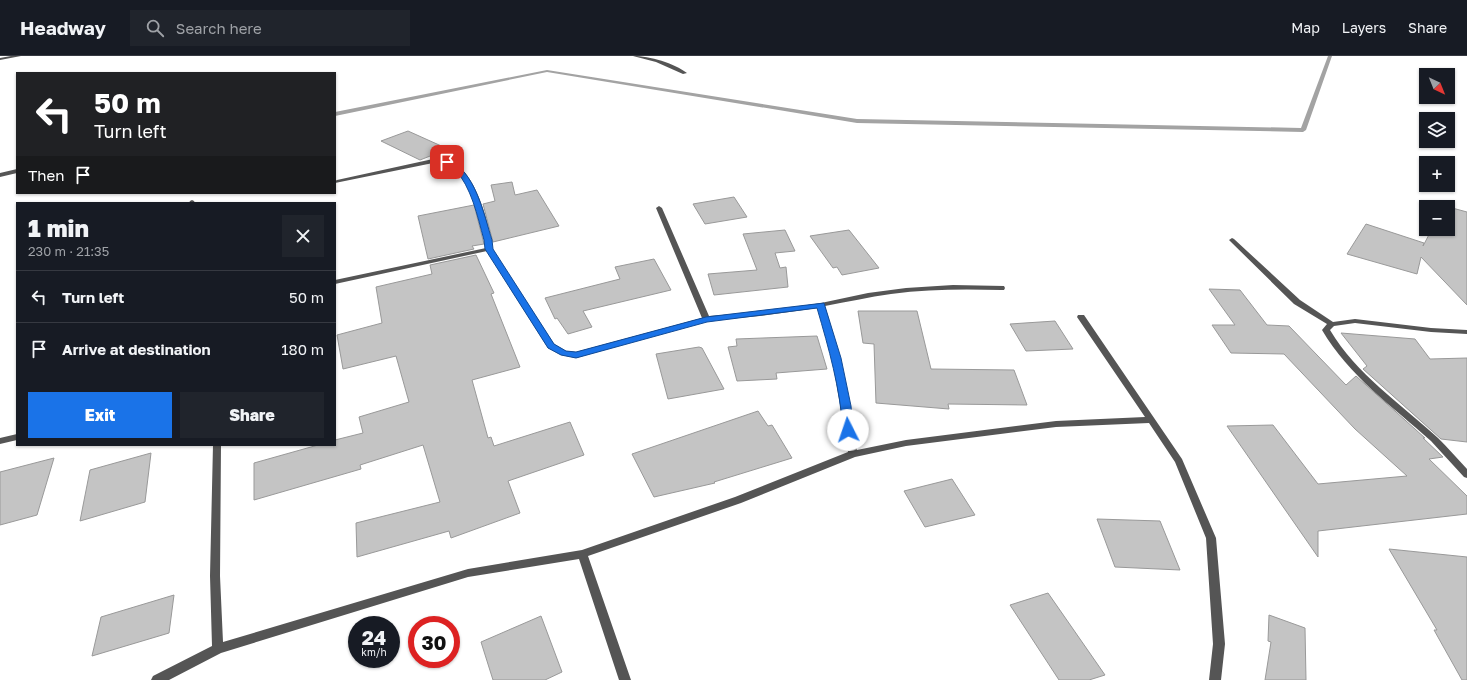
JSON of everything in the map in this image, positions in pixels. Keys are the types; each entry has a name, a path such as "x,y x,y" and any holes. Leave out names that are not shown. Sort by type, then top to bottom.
{"street":[{"path":"0,59 19,56"},
{"path":"635,56 657,61 685,73"},
{"path":"337,182 433,161 447,162 456,166 471,187 488,240 489,249 551,346 564,353 576,355 706,319 821,305 873,294 913,289 961,287 1001,288"},
{"path":"0,175 16,171"},
{"path":"659,208 706,319"},
{"path":"1232,240 1296,302 1332,324"},
{"path":"336,282 489,249"},
{"path":"821,305 836,358 853,454"},
{"path":"1081,317 1179,461 1211,538 1219,644 1215,680"},
{"path":"1467,332 1431,330 1355,321 1332,324 1326,330 1333,343 1372,384 1431,436 1467,475"},
{"path":"157,680 218,649 468,573 582,554 738,500 853,454 906,443 1056,424 1151,420"},
{"path":"0,441 16,437"},
{"path":"217,446 215,576 218,649"},
{"path":"582,554 625,680"}],"building":[{"path":"408,131 448,149 420,160 381,141"},
{"path":"512,182 515,195 537,190 559,226 493,242 483,204 495,201 491,185"},
{"path":"734,197 747,217 705,224 693,204"},
{"path":"474,205 484,244 472,246 474,249 428,259 418,216"},
{"path":"1455,209 1467,212 1467,305 1421,257 1417,274 1347,254 1366,224 1424,243 1423,246 1428,236 1455,236"},
{"path":"785,230 795,251 775,253 780,268 786,267 788,287 714,295 708,274 757,270 743,234"},
{"path":"849,230 879,268 842,275 837,267 833,268 810,236"},
{"path":"476,255 494,293 491,294 520,367 472,380 488,438 491,437 494,446 570,422 584,455 508,481 520,513 451,538 449,531 357,557 356,523 440,502 423,445 360,465 361,469 254,500 254,463 314,446 336,446 336,440 363,433 359,417 409,402 396,356 343,369 337,335 382,323 376,287 432,274 430,265"},
{"path":"654,259 671,290 583,311 592,327 568,334 557,318 555,319 545,298 620,279 615,267"},
{"path":"1209,289 1240,290 1267,325 1289,326 1346,385 1356,376 1425,438 1423,438 1443,457 1429,459 1467,496 1467,514 1318,531 1318,557 1227,426 1273,425 1318,484 1407,476 1355,429 1284,354 1231,353 1212,325 1235,325"},
{"path":"858,311 917,311 931,369 1014,370 1027,405 948,404 949,409 876,403 874,344 863,343"},
{"path":"1055,321 1073,349 1026,351 1010,324"},
{"path":"1341,333 1415,339 1430,359 1467,358 1467,442 1441,439 1363,369 1367,366"},
{"path":"817,336 827,369 776,373 777,379 737,381 728,347 737,346 736,339"},
{"path":"699,347 702,348 724,389 668,399 656,354"},
{"path":"758,411 768,426 772,425 792,458 714,482 715,483 654,497 632,454"},
{"path":"151,453 145,502 80,521 90,470"},
{"path":"54,458 37,515 0,525 0,472"},
{"path":"952,479 975,515 925,527 904,491"},
{"path":"1097,519 1160,521 1180,570 1115,567"},
{"path":"1389,549 1467,557 1467,680 1462,680 1434,630 1437,630"},
{"path":"1048,593 1105,675 1089,680 1059,680 1010,605"},
{"path":"174,595 169,633 92,656 101,617"},
{"path":"1269,615 1305,628 1306,680 1265,680 1271,642 1268,641"},
{"path":"541,616 562,672 545,680 493,680 481,642"}],"waterway":[{"path":"336,114 547,71 857,121 1303,130 1330,56"}],"route":[{"path":"447,162 456,166 471,187 488,240 489,249 551,346 564,353 576,355 706,319 760,314 821,305 836,358 846,406 848,430"}]}
